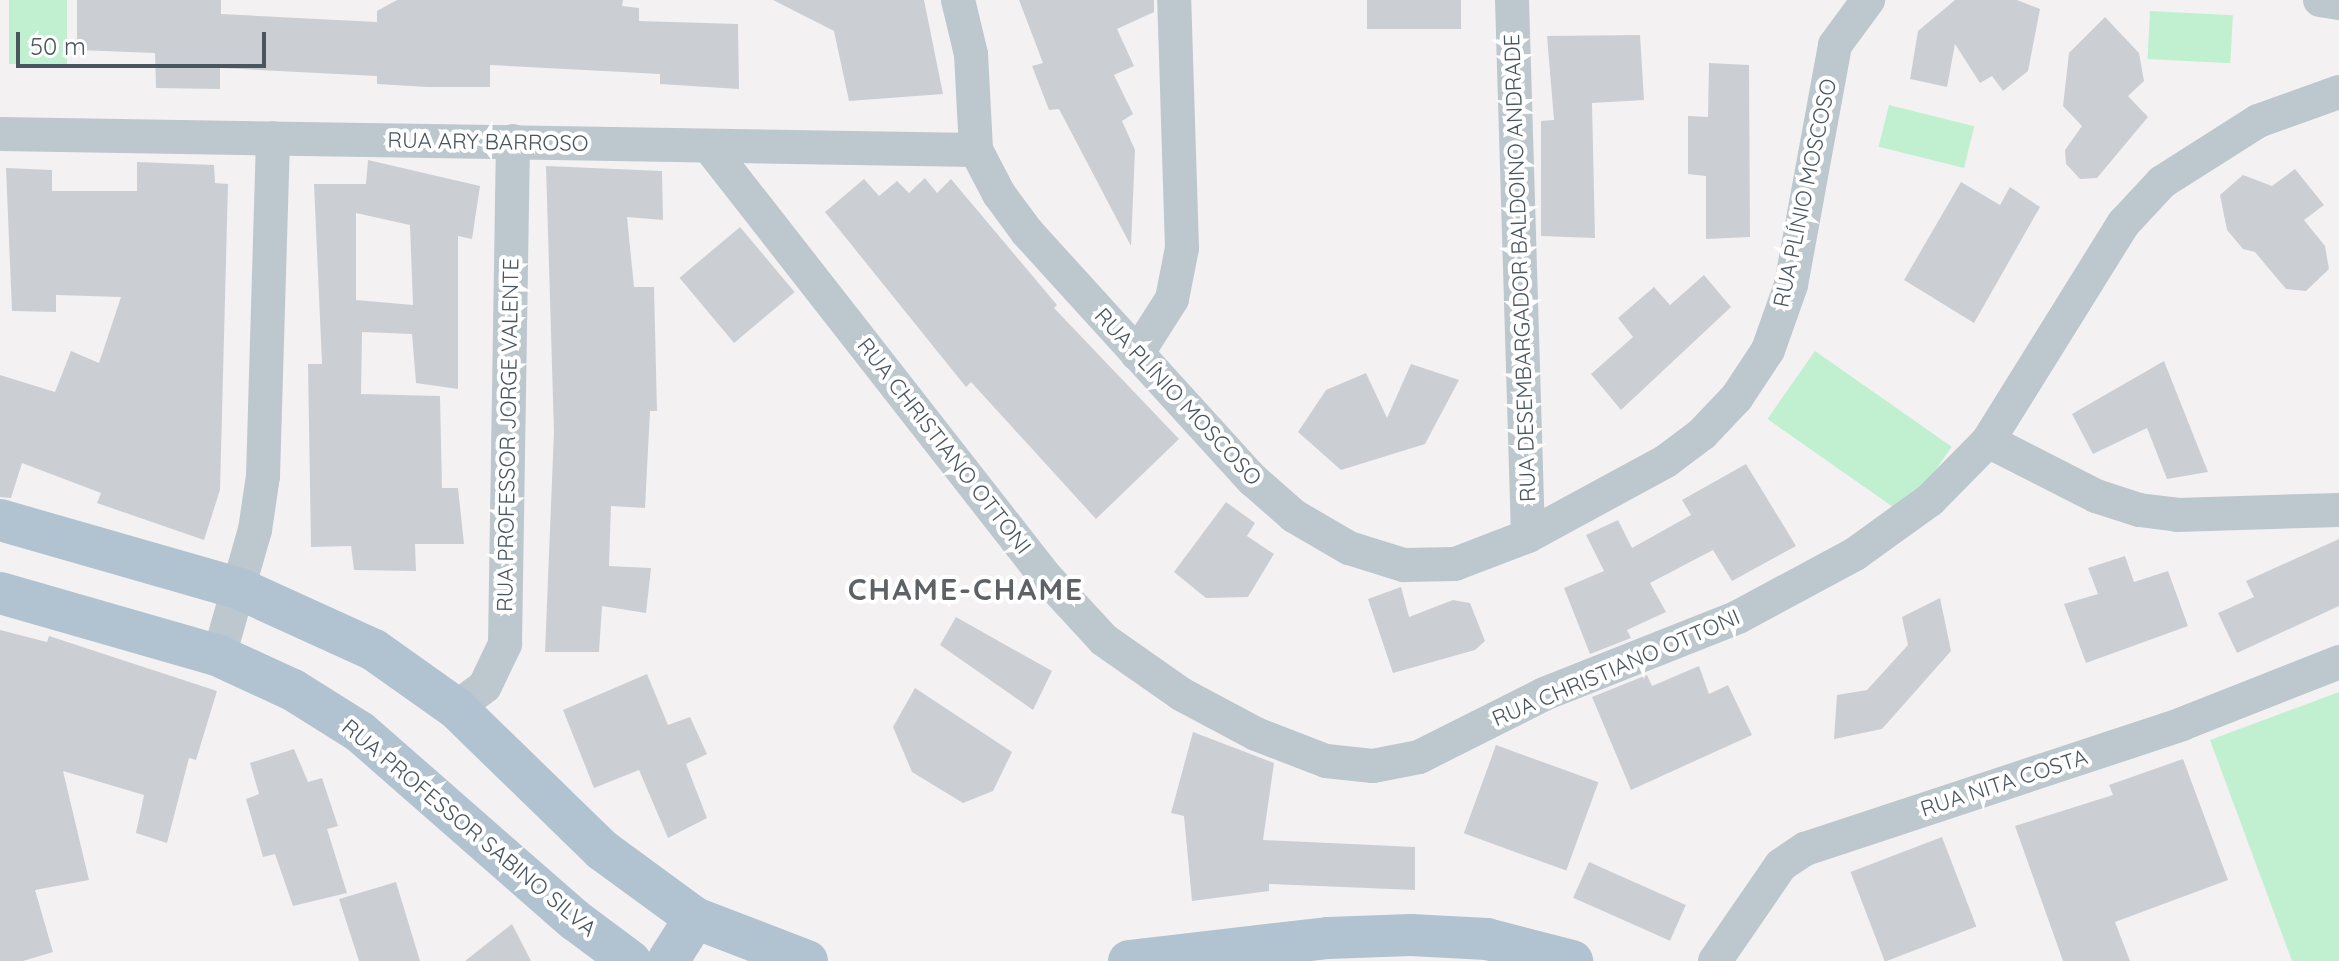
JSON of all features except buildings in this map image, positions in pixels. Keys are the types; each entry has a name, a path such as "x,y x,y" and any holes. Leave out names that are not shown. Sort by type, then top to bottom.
{"main road":[{"path":"0,520 240,589 374,650 456,708 602,850 695,918 807,961"},
{"name":"RUA PROFESSOR SABINO SILVA","path":"0,593 219,656 293,690 360,732 575,920 630,961"},
{"path":"668,961 695,918"},
{"path":"1129,961 1328,938 1411,935 1487,939 1572,961"}],"street":[{"name":"RUA PLÍNIO MOSCOSO","path":"958,0 971,54 976,150 999,194 1027,232 1253,480 1294,516 1349,548 1404,565 1455,564 1528,536 1666,461 1702,434 1737,397 1768,350 1791,285 1835,45 1868,0"},
{"path":"1137,354 1172,299 1181,259 1174,0"},
{"name":"RUA DESEMBARGADOR BALDOINO ANDRADE","path":"1512,0 1528,536"},
{"path":"2320,0 2339,3"},
{"name":"RUA CHRISTIANO OTTONI","path":"711,149 1045,576 1104,640 1181,694 1256,734 1326,761 1373,766 1419,757 1544,694 1738,617 1855,554 1930,500 1988,441 2123,224 2162,182 2258,121 2339,92"},
{"name":"RUA ARY BARROSO","path":"0,134 513,141 711,149 976,150"},
{"path":"219,656 240,589 263,476 273,138"},
{"name":"RUA PROFESSOR JORGE VALENTE","path":"456,708 485,686 505,644 513,141"},
{"path":"1988,441 2096,496 2139,510 2177,515 2339,510"},
{"name":"RUA NITA COSTA","path":"1715,961 1781,865 1805,849 2182,724 2339,662"}],"green space":[{"path":"9,0 67,0 67,64 9,64"},
{"path":"2150,11 2233,15 2230,63 2147,59"},
{"path":"1889,105 1974,126 1964,168 1879,147"},
{"path":"1815,351 1952,447 1904,515 1767,419"},
{"path":"2339,692 2339,961 2292,961 2210,740"}],"district":[{"name":"CHAME-CHAME","path":"966,589"}]}
